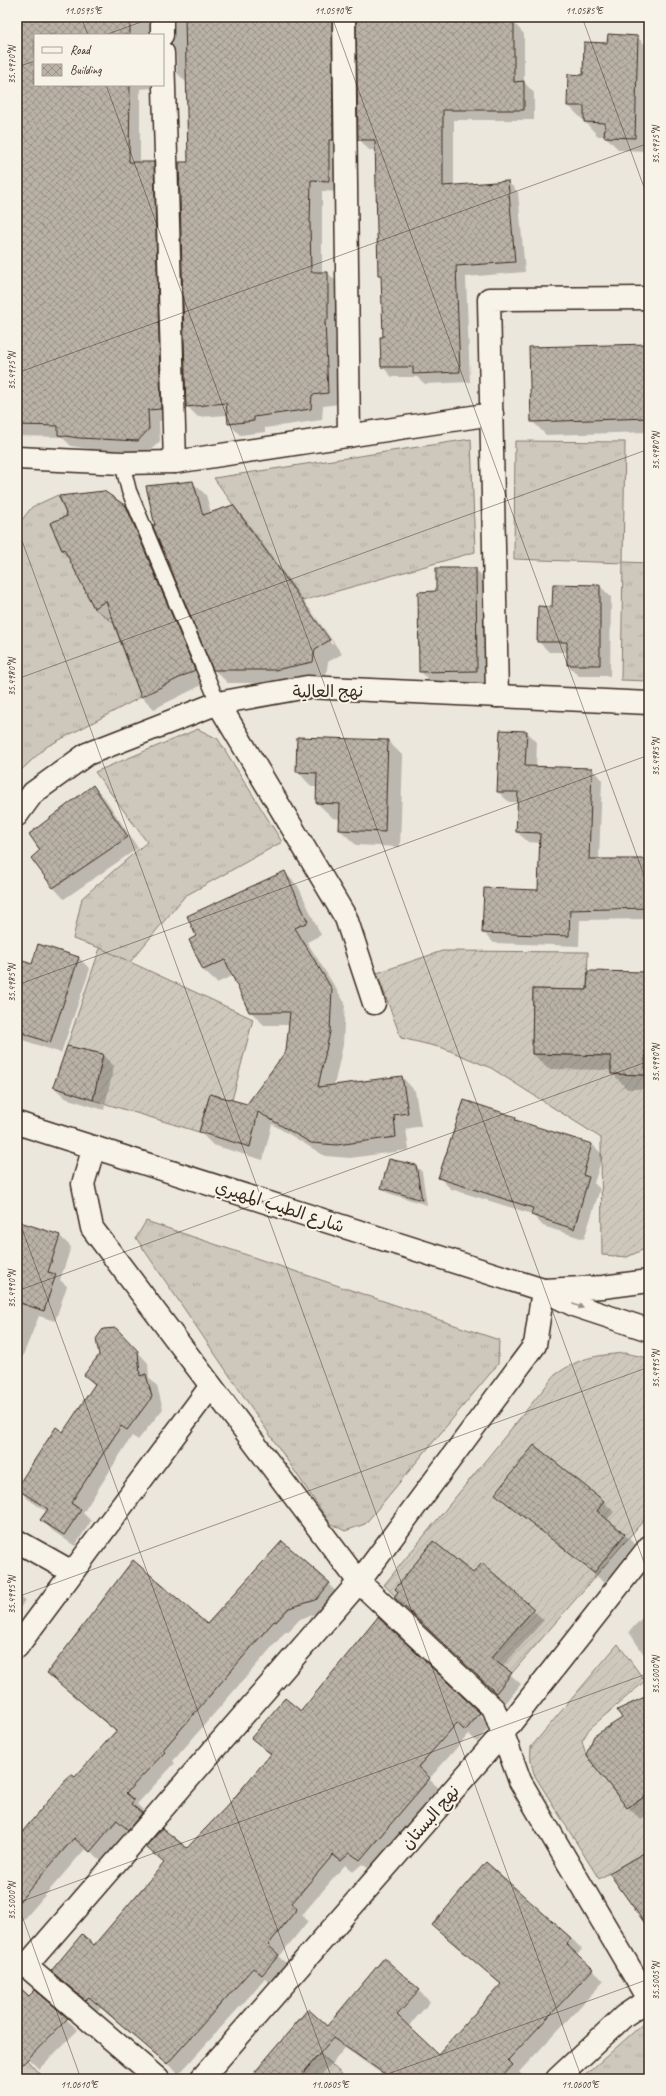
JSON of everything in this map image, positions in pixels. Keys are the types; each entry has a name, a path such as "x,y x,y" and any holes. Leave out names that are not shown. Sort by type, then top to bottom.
{"street":[{"path":"162,17 162,34"},
{"path":"344,17 349,436"},
{"path":"164,86 175,462"},
{"path":"497,696 489,299 649,298"},
{"path":"17,458 122,463 175,462 492,414"},
{"name":"نهج العالية","path":"17,815 33,793 87,754 218,703 307,687 649,703"},
{"path":"218,703 346,918 374,1003"},
{"name":"شارع الطيب المهيري","path":"17,1123 543,1290 576,1306 649,1330"},
{"path":"94,1147 83,1184 92,1228 359,1582 494,1709 520,1781 649,1999 624,2016 557,2079"},
{"name":"شارع الطيب المهيري","path":"543,1290 603,1287 649,1281"},
{"path":"158,2079 26,1966 359,1582 535,1345 543,1290"},
{"path":"17,1647 211,1386"},
{"path":"17,1541 72,1572"},
{"name":"نهج البستان","path":"201,2079 503,1734 649,1547"}],"lane":[{"path":"122,463 129,492 218,703"}],"green space":[{"path":"471,439 475,552 302,601 214,478"},
{"path":"515,441 625,442 623,562 649,563 649,681 621,680 623,563 514,559"},
{"path":"58,495 67,516 50,523 62,550 69,558 94,608 113,622 141,697 46,747 17,774 17,526 32,507"},
{"path":"198,729 218,739 282,842 185,896 130,962 100,948 73,939 82,898 147,842 95,772"},
{"path":"100,948 253,1019 232,1100 210,1094 199,1132 93,1100 103,1054 67,1046"},
{"path":"442,951 588,952 587,990 533,989 532,1054 611,1056 611,1074 645,1075 649,1085 649,1247 627,1257 602,1255 601,1138 491,1068 443,1048 401,1038 377,973"},
{"path":"146,1221 499,1340 498,1364 365,1524 345,1531 330,1523 136,1238"},
{"path":"624,1353 649,1358 649,1514 512,1673 465,1640 454,1653 384,1585 555,1375 572,1364 588,1358"},
{"path":"618,1644 645,1681 589,1729 582,1741 586,1755 627,1807 649,1794 649,1850 599,1879 535,1776 531,1762 531,1747"},
{"path":"646,2021 649,2027 649,2079 581,2079"},
{"path":"17,2049 42,2077 40,2079 17,2079"},
{"path":"320,2054 347,2079 298,2079"}],"building":[{"path":"17,17 130,17 130,34 34,34 34,86 130,86 129,162 154,162 161,409 148,410 149,429 138,441 79,438 58,435 58,426 17,425"},
{"path":"185,17 332,17 333,140 329,140 329,181 311,180 310,223 311,272 328,272 328,320 325,320 328,393 312,395 311,409 254,417 254,421 228,424 226,403 186,407 179,162 188,162"},
{"path":"356,17 436,17 436,22 514,22 514,82 524,81 524,110 443,110 443,186 508,181 515,262 456,266 460,372 413,374 413,367 381,367 380,337 383,337 381,275 378,275 375,140 358,140"},
{"path":"608,34 638,36 635,138 604,137 605,123 584,122 584,106 567,106 568,74 583,75 584,42 607,43"},
{"path":"649,344 649,418 531,422 529,347"},
{"path":"193,481 203,515 233,505 330,640 315,649 313,662 275,670 213,670 152,524 155,526 146,486"},
{"path":"104,491 126,506 195,670 141,697 106,601 94,608 64,549 62,550 50,523 67,516 59,496"},
{"path":"436,568 476,568 477,671 419,672 418,592 436,591"},
{"path":"553,584 600,585 600,665 567,665 567,642 537,642 538,606 552,607"},
{"path":"500,730 527,731 525,766 592,768 589,859 649,859 649,908 570,910 569,936 482,933 484,888 538,890 540,833 516,832 518,792 497,792"},
{"path":"297,737 388,740 385,832 339,830 340,804 316,803 317,773 296,772"},
{"path":"93,785 128,837 53,888 31,858 40,850 29,834"},
{"path":"285,871 308,922 295,928 332,989 330,1032 318,1087 402,1076 408,1113 394,1115 396,1137 337,1145 311,1143 258,1112 250,1147 199,1132 210,1094 247,1104 286,1051 290,1012 249,1012 225,960 203,970 189,940 196,936 187,916"},
{"path":"38,944 79,957 50,1043 17,1031 17,959 32,964"},
{"path":"588,971 647,972 645,1075 611,1074 611,1056 532,1054 533,989 587,990"},
{"path":"67,1046 103,1054 93,1100 53,1087"},
{"path":"464,1100 516,1117 515,1120 592,1144 583,1175 589,1177 574,1229 531,1215 533,1208 438,1178"},
{"path":"389,1159 416,1165 422,1200 381,1188"},
{"path":"17,1221 60,1235 48,1272 56,1274 44,1311 17,1302"},
{"path":"116,1328 138,1351 140,1376 146,1374 152,1397 127,1430 121,1426 71,1503 81,1510 64,1535 40,1520 48,1509 17,1489 17,1487 56,1427 63,1432 95,1384 84,1375 99,1355 96,1339 103,1329"},
{"path":"534,1445 604,1501 597,1511 625,1534 594,1573 495,1494"},
{"path":"282,1541 330,1583 316,1600 289,1608 276,1622 274,1621 163,1750 165,1752 126,1793 134,1800 131,1804 142,1813 128,1830 117,1820 90,1852 74,1838 17,1904 17,1838 71,1774 75,1777 116,1731 47,1673 133,1560 207,1624"},
{"path":"433,1541 473,1573 482,1563 534,1609 491,1658 512,1673 496,1693 394,1597 398,1592 395,1589"},
{"path":"378,1617 480,1713 465,1731 457,1723 418,1767 430,1778 360,1860 350,1853 341,1861 333,1855 292,1903 297,1909 268,1945 279,1955 262,1975 253,1968 167,2064 89,1997 85,2000 51,1971 82,1934 94,1945 164,1863 146,1847 162,1828 187,1848 228,1805 271,1754 251,1738 285,1698 301,1711"},
{"path":"649,1695 649,1794 627,1808 586,1755 594,1736 622,1718 617,1710"},
{"path":"649,1850 649,1929 609,1873"},
{"path":"486,1862 571,1938 566,1944 593,1969 508,2060 513,2065 500,2079 392,2079 333,2038 298,2079 249,2079 308,2009 327,2026 384,1958 420,1990 397,2015 438,2054 501,1984 432,1925"},
{"path":"17,1985 29,1996 35,1990 68,2018 17,2070"}]}
